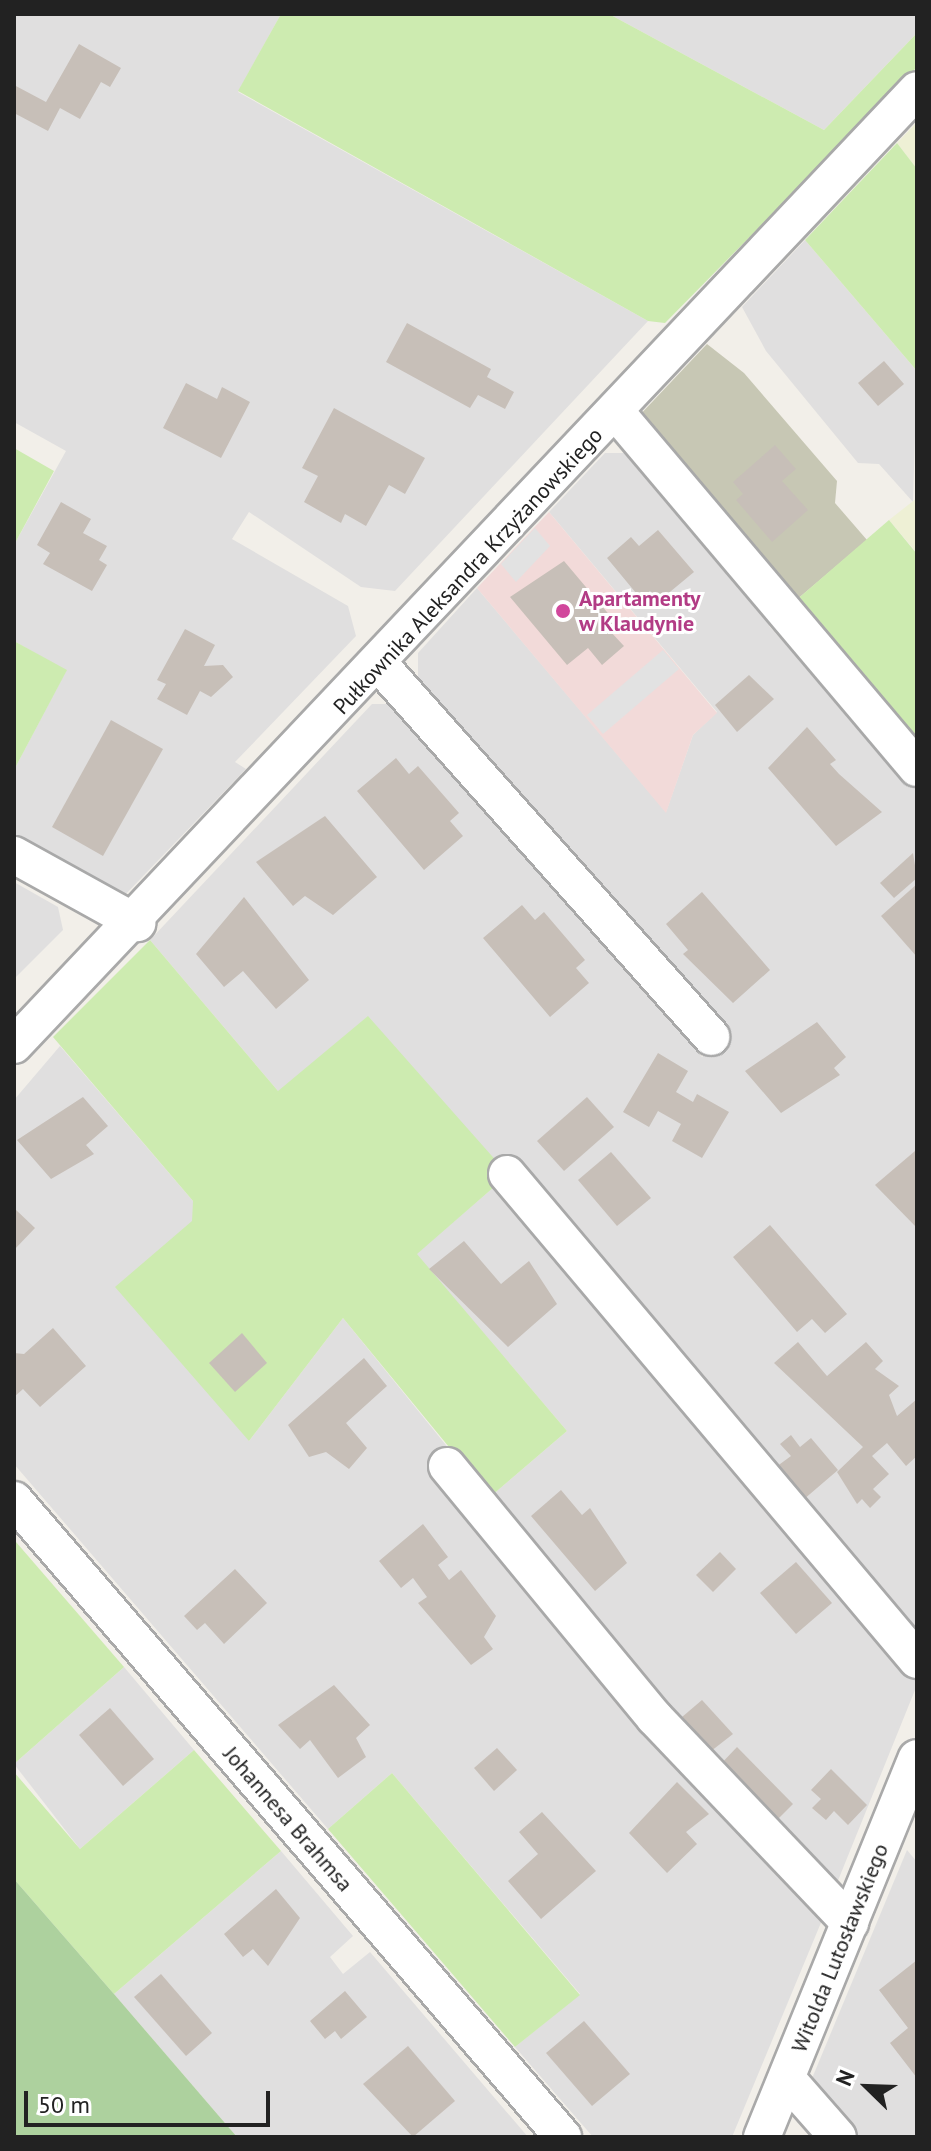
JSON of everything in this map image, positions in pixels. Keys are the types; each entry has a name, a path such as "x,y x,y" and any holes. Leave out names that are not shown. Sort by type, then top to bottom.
{"street":[{"name":"Pułkownika Aleksandra Krzyżanowskiego","path":"14,1045 137,923 917,90"},
{"path":"616,412 917,768"},
{"path":"380,665 711,1037"},
{"path":"14,855 137,923"},
{"path":"507,1174 917,1660"},
{"path":"447,1466 655,1718 850,1923"},
{"name":"Johannesa Brahmsa","path":"14,1500 563,2137"},
{"name":"Witolda Lutosławskiego","path":"762,2137 917,1758"},
{"path":"893,1817 917,1845"},
{"path":"787,2079 838,2137"}],"shaded area":[{"path":"14,14 281,14 238,92 648,321 395,591 361,587 249,512 232,539 348,606 356,636 235,762 246,769 123,897 14,836 14,770 66,671 14,641 14,545 66,451 14,422"},
{"path":"609,14 917,14 917,33 824,130"},
{"path":"917,122 917,169 897,143"},
{"path":"805,240 917,371 913,502 879,464 858,463 766,351 742,307"},
{"path":"707,344 744,373 837,481 835,503 867,540 794,602 636,419"},
{"path":"605,453 633,453 771,616 769,626 807,668 815,666 917,784 917,1685 835,1888 717,1768 490,1497 567,1431 416,1254 494,1187 278,1091 150,940 372,704 397,704 702,1057 724,1039 418,682 418,653 477,588 666,812 693,735 717,712 549,512"},
{"path":"917,498 917,553 889,520"},
{"path":"549,512 717,713 693,735 666,813 477,588"},
{"path":"535,528 550,546 516,582 501,564"},
{"path":"663,650 679,669 603,734 587,715"},
{"path":"14,882 58,907 63,930 14,979"},
{"path":"60,1046 193,1201 249,1441 343,1318 825,1913 732,2137 593,2137 515,2047 580,1994 392,1773 328,1829 14,1464 14,1100"},
{"path":"124,1667 194,1750 80,1849 14,1764"},
{"path":"907,1850 917,1862 917,2137 850,2137 808,2088"},
{"path":"281,1851 353,1936 330,1957 343,1974 370,1952 528,2137 237,2137 114,1994"}],"green space":[{"path":"281,14 609,14 824,130 917,33 917,67 665,323 648,321 238,91"},
{"path":"897,143 917,169 917,371 805,240"},
{"path":"14,448 54,471 14,545"},
{"path":"889,520 917,554 917,746 794,602"},
{"path":"14,641 67,670 14,770"},
{"path":"150,940 278,1091 368,1016 499,1164 494,1187 417,1254 567,1431 490,1497 343,1318 249,1441 115,1287 192,1221 193,1201 53,1037"},
{"path":"16,1542 124,1667 14,1764 14,1544"},
{"path":"194,1750 281,1851 114,1994 14,1879 14,1772 80,1849"},
{"path":"392,1773 580,1995 515,2047 328,1829"},
{"path":"14,1879 114,1994 237,2137 14,2137"}],"building":[{"path":"79,44 121,68 110,87 101,82 80,119 60,108 48,131 14,113 14,85 46,102"},
{"path":"407,323 491,369 487,377 514,392 505,409 478,395 470,408 386,362"},
{"path":"884,361 904,384 878,406 858,383"},
{"path":"186,383 217,399 222,387 250,402 221,458 163,428"},
{"path":"334,408 425,458 405,494 389,485 366,526 345,514 341,523 304,502 318,476 302,468"},
{"path":"775,445 796,469 782,481 808,510 772,542 736,500 743,494 733,482"},
{"path":"61,502 91,519 83,533 107,546 99,560 107,565 92,591 43,564 50,553 37,545"},
{"path":"658,530 694,572 659,601 650,591 641,599 607,558 631,537 639,546"},
{"name":"Apartamenty w Klaudynie","path":"564,561 617,624 609,630 624,646 602,665 588,648 567,665 510,597"},
{"path":"185,629 215,645 204,666 223,665 233,677 211,697 200,691 187,715 157,699 166,684 157,680"},
{"path":"749,675 774,699 737,732 715,705"},
{"path":"111,720 163,749 103,856 52,827"},
{"path":"807,727 836,760 830,764 882,812 836,846 768,768"},
{"path":"396,758 409,774 418,766 459,813 450,821 463,836 424,870 357,791"},
{"path":"325,816 377,877 333,915 305,896 293,906 256,862"},
{"path":"913,853 917,878 894,898 880,883"},
{"path":"917,884 917,957 881,916"},
{"path":"702,892 770,970 733,1003 683,954 688,950 666,924"},
{"path":"244,897 309,980 276,1009 243,971 224,987 196,954"},
{"path":"522,905 535,920 544,912 585,960 576,968 589,983 550,1017 483,938"},
{"path":"817,1022 846,1057 834,1068 840,1075 781,1113 745,1071"},
{"path":"658,1053 688,1071 676,1092 693,1102 697,1094 729,1112 702,1158 672,1141 681,1124 658,1111 649,1127 623,1112"},
{"path":"83,1097 108,1126 86,1145 94,1154 51,1179 17,1140"},
{"path":"587,1097 614,1127 564,1171 537,1141"},
{"path":"915,1151 917,1154 917,1228 875,1185"},
{"path":"611,1152 651,1198 617,1226 578,1180"},
{"path":"14,1208 35,1228 14,1250"},
{"path":"770,1225 847,1314 825,1333 812,1319 797,1332 733,1257"},
{"path":"464,1241 501,1284 529,1261 557,1304 508,1347 429,1269"},
{"path":"53,1328 86,1366 40,1407 23,1389 14,1397 14,1353 24,1354"},
{"path":"242,1333 267,1363 235,1392 209,1363"},
{"path":"798,1342 827,1376 866,1342 883,1361 875,1369 899,1386 889,1395 897,1416 917,1399 917,1456 906,1466 887,1443 872,1456 889,1474 873,1489 881,1497 870,1508 862,1499 857,1504 837,1472 863,1447 774,1363"},
{"path":"364,1358 387,1386 346,1423 367,1448 349,1469 326,1452 309,1457 288,1425"},
{"path":"791,1435 800,1447 811,1438 838,1470 803,1500 776,1467 791,1456 780,1444"},
{"path":"561,1490 582,1515 590,1508 627,1563 595,1591 531,1516"},
{"path":"423,1524 448,1557 438,1565 449,1580 461,1570 496,1616 484,1637 493,1649 471,1665 418,1603 427,1597 413,1578 401,1588 379,1561"},
{"path":"720,1552 736,1569 713,1592 696,1575"},
{"path":"796,1562 832,1603 796,1634 760,1593"},
{"path":"235,1569 267,1603 224,1644 205,1623 197,1630 184,1616"},
{"path":"334,1685 370,1725 356,1738 366,1757 338,1778 310,1740 300,1749 278,1725"},
{"path":"702,1700 733,1734 706,1755 675,1723"},
{"path":"110,1708 154,1759 123,1786 79,1735"},
{"path":"737,1747 793,1804 772,1825 717,1768"},
{"path":"497,1748 517,1770 494,1791 474,1768"},
{"path":"831,1769 867,1805 848,1825 834,1811 826,1820 812,1808 821,1799 811,1790"},
{"path":"677,1782 709,1814 686,1832 697,1844 667,1873 629,1833"},
{"path":"542,1812 596,1871 541,1919 508,1881 538,1854 519,1832"},
{"path":"276,1889 300,1918 268,1966 253,1949 243,1957 224,1934"},
{"path":"917,1960 917,2078 890,2043 908,2028 879,1990"},
{"path":"161,1974 212,2033 186,2056 134,1997"},
{"path":"345,1991 367,2017 341,2039 335,2031 325,2039 310,2021"},
{"path":"584,2021 630,2074 592,2106 546,2053"},
{"path":"408,2046 455,2101 413,2137 363,2084"}],"place":[{"name":"Apartamenty w Klaudynie","path":"563,611"}]}
